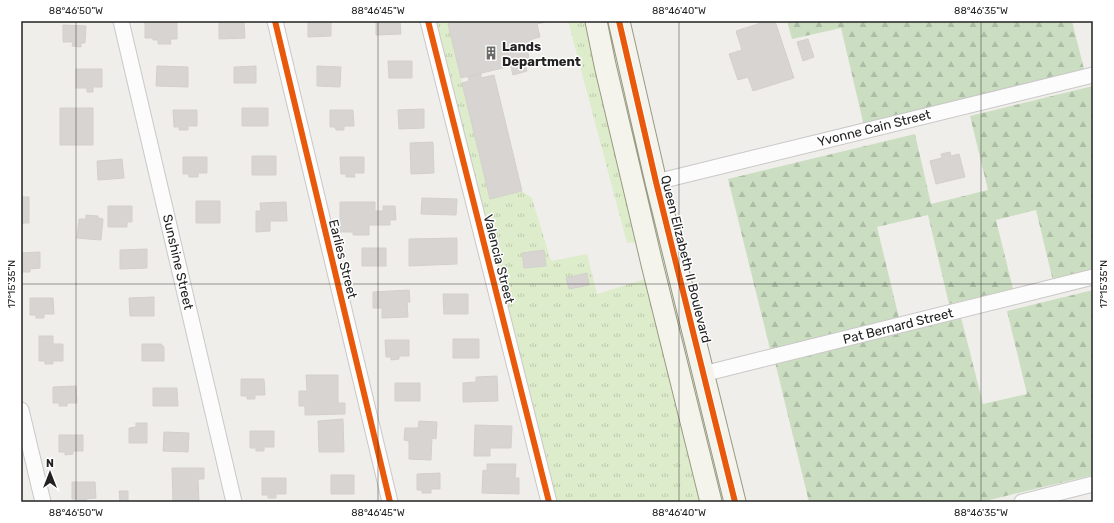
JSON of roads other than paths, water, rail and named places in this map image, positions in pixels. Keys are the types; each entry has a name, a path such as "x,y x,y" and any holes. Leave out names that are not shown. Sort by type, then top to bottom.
{"street":[{"name":"Sunshine Street","path":"121,21 234,502"},
{"name":"Earlies Street","path":"275,21 390,502"},
{"name":"Valencia Street","path":"428,21 549,502"},
{"path":"596,21 652,264 711,502"},
{"name":"Queen Elizabeth II Boulevard","path":"619,21 656,182 735,502"},
{"path":"605,65 628,60"},
{"name":"Yvonne Cain Street","path":"656,182 1093,74"},
{"path":"652,264 675,260"},
{"name":"Pat Bernard Street","path":"703,374 1093,278"},
{"path":"21,410 43,502"},
{"path":"1022,502 1093,484"}],"place":[{"name":"Lands Department","path":"491,53"}]}
